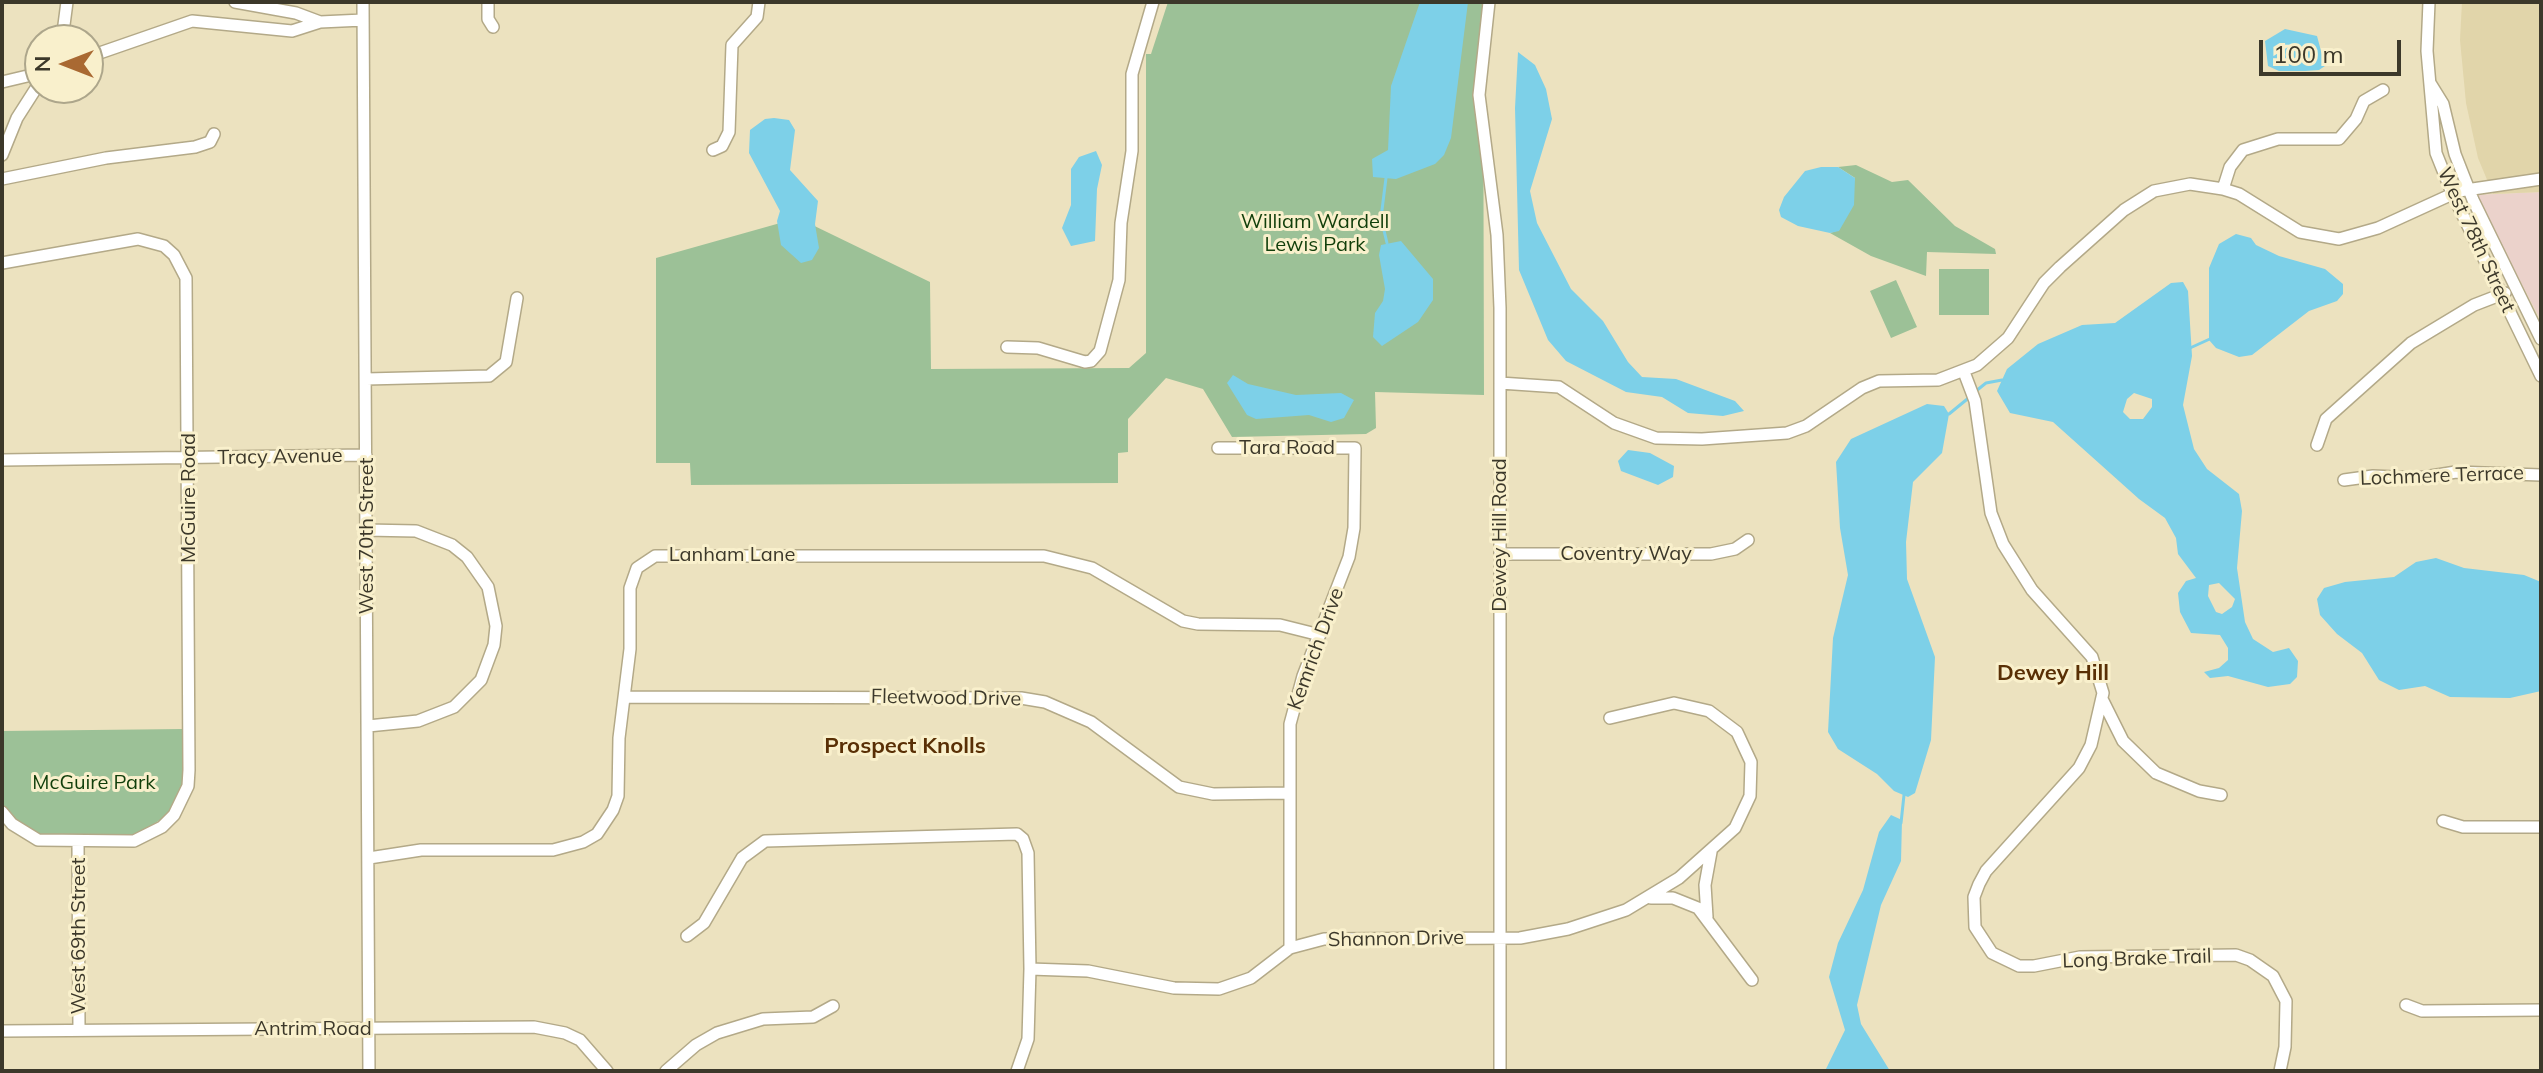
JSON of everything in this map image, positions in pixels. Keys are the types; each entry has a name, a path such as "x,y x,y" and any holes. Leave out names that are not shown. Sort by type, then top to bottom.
{"street":[{"path":"64,24 67,2"},
{"path":"235,2 296,13 320,22"},
{"name":"West 70th Street","path":"363,2 369,1071"},
{"path":"488,2 488,19 493,27"},
{"path":"713,150 722,146 729,132 732,45 757,17 759,2"},
{"path":"1007,347 1038,348 1085,362 1091,361 1100,351 1119,280 1121,223 1132,151 1132,74 1153,2"},
{"name":"Dewey Hill Road","path":"1489,2 1479,95 1497,235 1501,554 1500,1071"},
{"name":"West 78th Street","path":"2429,2 2429,82 2436,153 2541,339"},
{"path":"104,51 192,21 292,31 320,22 363,20"},
{"path":"2,82 24,77"},
{"name":"West 78th Street","path":"2429,82 2443,104 2460,191 2541,376"},
{"path":"2223,189 2230,167 2243,150 2278,139 2339,139 2356,119 2364,101 2383,90"},
{"path":"2,155 26,104"},
{"path":"2,179 93,160 195,147 210,142 214,134"},
{"path":"1500,383 1559,387 1634,432 1656,438 1702,439 1787,433 1806,426 1862,388 1879,381 1938,380 1964,372 1994,353 2044,283 2138,199 2172,186 2190,184 2239,194 2300,232 2339,239 2378,228 2460,191 2541,179"},
{"name":"McGuire Road","path":"2,263 138,239 164,246 174,255 186,278 188,290 189,458 188,786 174,815 149,836 117,843 38,840 12,824 2,812"},
{"path":"2317,445 2321,428 2333,412 2411,343 2441,323 2503,294"},
{"path":"366,379 489,376 506,362 517,298"},
{"name":"Long Brake Trail","path":"1964,372 1975,401 1991,513 2003,544 2032,590 2092,657 2102,700 2091,745 2079,768 1986,871 1974,897 1975,927 1992,953 2019,966 2080,957 2236,955 2250,960 2273,976 2286,1001 2285,1047 2280,1071"},
{"name":"Tara Road","path":"1218,448 1355,448"},
{"name":"Kemrich Drive","path":"1290,948 1287,793 1290,724 1294,699 1352,543 1355,448"},
{"name":"Tracy Avenue","path":"2,460 366,455"},
{"name":"Lochmere Terrace","path":"2344,480 2373,476 2418,478 2456,472 2541,475"},
{"path":"366,530 416,531 452,545 467,557 488,587 496,626 494,645 481,680 454,707 418,721 368,726"},
{"name":"Coventry Way","path":"1501,554 1711,554 1735,549 1748,540"},
{"name":"Lanham Lane","path":"369,858 421,850 553,850 583,842 605,823 618,796 630,588 637,568 655,556 1044,556 1092,568 1183,621 1207,625 1280,625 1320,635"},
{"name":"Fleetwood Drive","path":"625,697 1021,698 1045,702 1091,722 1164,779 1179,787 1213,794 1287,793"},
{"path":"2102,700 2123,741 2156,773 2199,791 2221,795"},
{"name":"Shannon Drive","path":"1030,969 1088,971 1174,988 1219,989 1251,978 1290,948 1347,937 1500,938 1568,929 1647,899 1711,852 1735,828 1750,796 1751,762 1737,732 1709,711 1674,703 1610,718"},
{"path":"2443,821 2463,827 2541,827"},
{"path":"687,936 704,923 742,858 765,841 1009,832 1023,839 1028,853 1028,1039 1017,1071"},
{"name":"West 69th Street","path":"78,842 79,1030"},
{"path":"1708,917 1705,885 1711,852"},
{"path":"1647,899 1673,898 1698,908 1708,917 1752,980"},
{"path":"2406,1005 2422,1011 2541,1010"},
{"path":"669,1070 696,1045 729,1029 763,1019 813,1017 833,1006"},
{"name":"Antrim Road","path":"2,1031 550,1029 580,1040 607,1071"}],"shaded area":[{"path":"2462,2 2541,2 2541,192 2493,194 2478,158 2466,103 2460,40"},
{"path":"2541,192 2541,321 2475,195"}],"green space":[{"name":"William Wardell Lewis Park","path":"1168,2 1483,2 1484,395 1375,392 1376,428 1366,434 1232,437 1203,389 1166,378 1128,419 1128,452 1118,453 1118,483 691,485 690,463 656,463 656,258 798,218 930,282 931,369 1129,368 1146,353 1146,54 1151,54"},
{"path":"1856,165 1892,182 1908,180 1955,226 1995,249 1996,254 1927,252 1926,276 1871,256 1830,233 1839,230 1855,178 1838,167"},
{"path":"1939,269 1989,269 1989,315 1939,315"},
{"path":"1896,280 1917,327 1891,338 1870,291"},
{"name":"McGuire Park","path":"183,729 185,772 182,791 166,816 137,835 50,837 35,834 10,818 2,802 2,731"}],"water":[{"path":"1420,2 1468,2 1451,138 1444,155 1435,164 1396,179 1373,177 1372,159 1388,150 1391,86"},
{"path":"2285,29 2317,36 2325,66 2319,70 2279,71 2268,66 2265,41"},
{"path":"1518,52 1535,65 1546,89 1552,119 1530,191 1537,223 1571,289 1603,321 1628,362 1642,377 1676,379 1735,401 1744,411 1723,416 1688,413 1662,397 1626,392 1566,361 1548,340 1519,270 1515,108"},
{"path":"765,119 789,120 795,130 790,170 818,201 815,224 819,248 812,260 801,263 781,245 777,221 780,211 749,153 750,130"},
{"path":"1096,151 1102,165 1097,189 1095,241 1071,246 1062,228 1071,205 1071,169 1079,157"},
{"path":"1838,167 1855,178 1854,205 1839,231 1830,233 1798,226 1781,217 1779,210 1784,197 1805,171"},
{"path":"2236,234 2251,238 2256,245 2279,256 2325,269 2343,284 2343,294 2337,301 2309,311 2252,355 2239,357 2216,348 2209,340 2209,268 2219,244"},
{"path":"1401,241 1433,279 1433,300 1418,322 1382,346 1373,337 1375,313 1383,301 1385,289 1379,255 1381,245"},
{"path":"2183,282 2188,291 2192,356 2183,405 2194,449 2207,469 2239,494 2242,511 2237,568 2245,622 2253,639 2273,652 2289,648 2298,661 2297,677 2290,684 2268,687 2228,676 2210,678 2204,672 2219,668 2228,660 2228,648 2220,635 2191,633 2180,612 2178,593 2186,581 2196,578 2178,554 2176,538 2165,518 2139,499 2053,422 2010,413 1997,391 2007,369 2038,344 2082,325 2115,323 2171,283","holes":["2134,393 2152,399 2152,407 2143,419 2130,419 2123,412 2127,399","2219,583 2235,599 2232,607 2222,614 2216,612 2208,596 2209,585"]},
{"path":"1233,375 1248,384 1296,395 1341,393 1354,400 1344,418 1331,422 1309,415 1256,419 1247,415 1227,383"},
{"path":"1927,404 1944,406 1949,414 1942,453 1913,482 1906,542 1907,579 1935,657 1931,740 1915,793 1908,797 1894,791 1877,774 1838,749 1828,732 1833,638 1848,575 1840,528 1836,462 1851,439"},
{"path":"1628,450 1650,453 1674,466 1673,477 1658,485 1621,471 1618,461"},
{"path":"2436,558 2464,568 2524,575 2541,582 2541,691 2510,698 2450,697 2425,686 2399,690 2379,680 2362,653 2337,634 2320,615 2317,599 2324,588 2345,582 2394,577 2416,562"},
{"path":"1891,815 1902,820 1901,861 1881,905 1857,1005 1861,1024 1890,1071 1825,1071 1845,1030 1829,977 1838,943 1863,890 1879,832"}],"waterway":[{"path":"1386,178 1381,218 1387,243"},
{"path":"2190,348 2212,338"},
{"path":"1976,391 1986,383 2002,380"},
{"path":"1949,414 1971,396"},
{"path":"1901,823 1904,795"}],"district":[{"name":"Dewey Hill","path":"2053,673"},
{"name":"Prospect Knolls","path":"905,746"}]}
